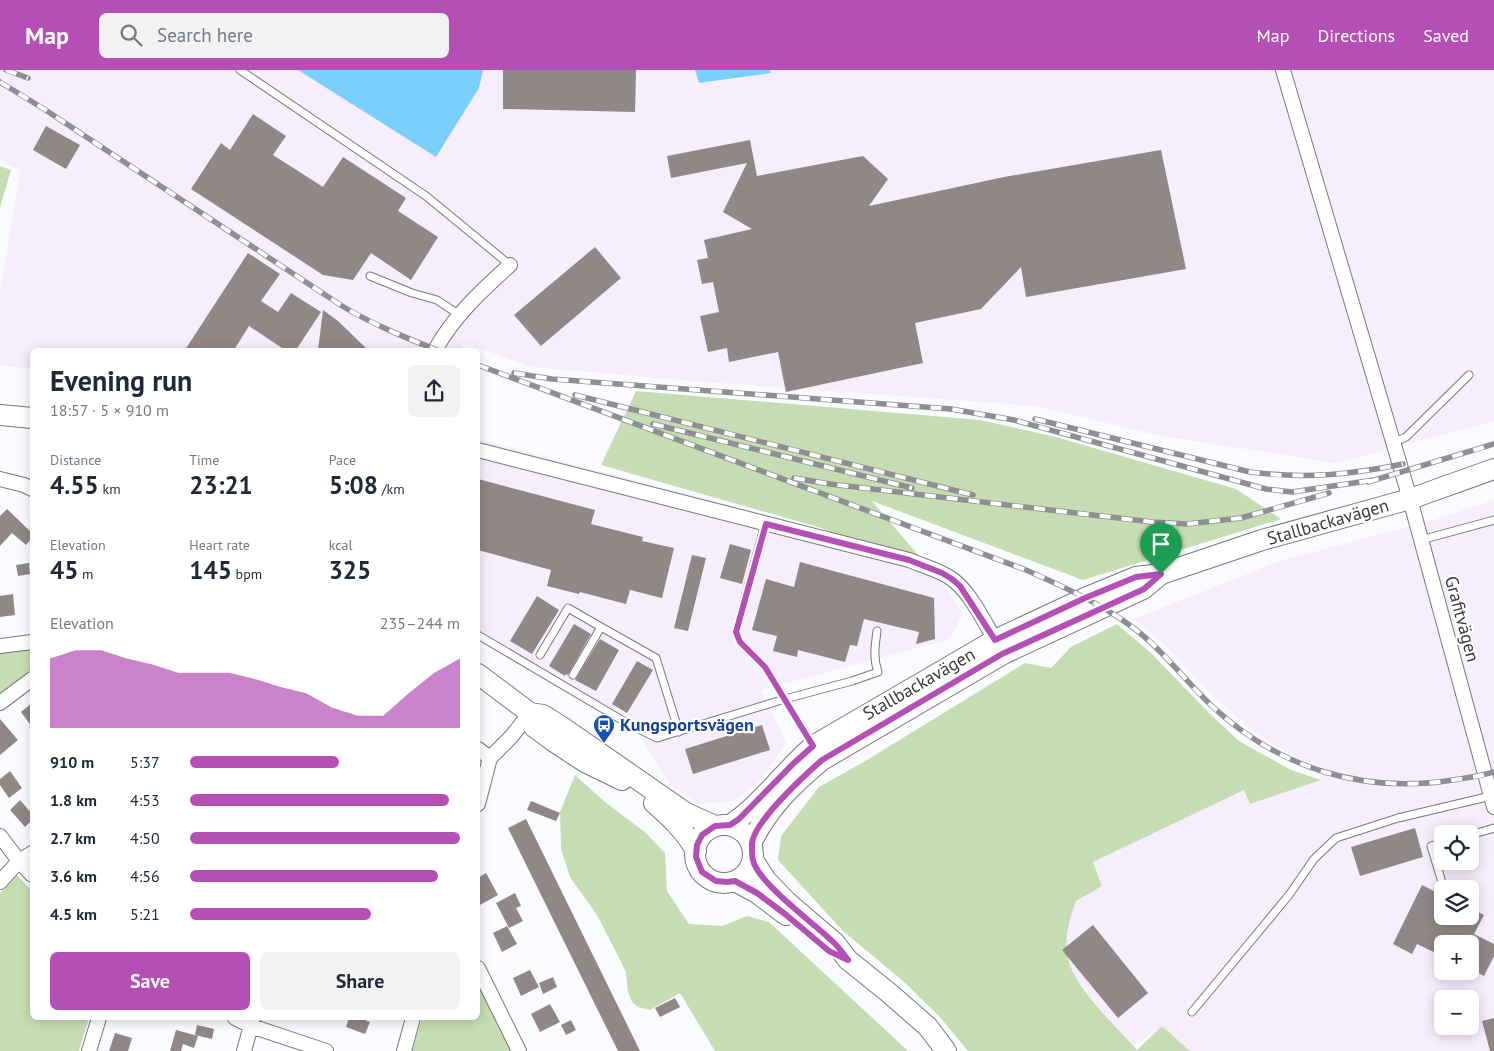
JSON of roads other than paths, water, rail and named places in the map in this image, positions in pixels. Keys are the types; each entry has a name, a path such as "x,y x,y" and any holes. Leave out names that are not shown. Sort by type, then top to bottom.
{"street":[{"name":"Grafitvägen","path":"1283,70 1410,499 1493,801"},
{"path":"436,348 458,314 510,265"},
{"path":"0,415 30,418"},
{"path":"480,451 909,560 942,573 960,586 995,640"},
{"name":"Stallbackavägen","path":"752,852 759,827 804,776 818,753 995,640 1085,598 1136,577 1161,574 1262,540 1410,499 1494,469"},
{"path":"0,479 30,488"},
{"name":"Stallbackavägen","path":"722,826 745,814 794,763 818,753 1002,654 1144,589 1161,574"},
{"path":"0,646 30,642"},
{"path":"480,676 530,713 543,716 562,727 686,813 744,832 766,880 786,901 834,942 848,960"},
{"path":"0,703 30,680"},
{"path":"480,796 490,758 511,738 530,713"},
{"path":"530,713 534,727 584,762 616,777 639,791 669,816 690,840 696,851 697,862 706,876 722,883 735,881 747,872 752,852"},
{"path":"480,750 490,758"},
{"path":"696,851 702,835 722,826"},
{"path":"0,836 30,873"},
{"path":"0,882 19,861 30,855"},
{"path":"735,881 757,893 829,951 848,960 888,992 928,1027 946,1051"},
{"path":"480,972 519,1051"},
{"path":"89,1051 98,1020"},
{"path":"404,1051 412,1020"},
{"path":"244,1051 252,1022 326,1051"}],"lane":[{"path":"240,70 426,196 510,265"},
{"path":"370,276 412,293 437,300 458,314"},
{"path":"1393,443 1406,437 1468,375"},
{"path":"1420,540 1494,520"},
{"path":"766,524 736,632 740,642 765,667 818,753"},
{"path":"540,655 568,608 656,658 679,732"},
{"path":"573,675 601,627"},
{"path":"480,636 650,736 657,738 785,698 852,681 878,672 874,652 877,631"},
{"path":"1192,1012 1289,895 1314,859 1336,838 1398,818 1493,801"},
{"path":"1479,832 1494,828"},
{"path":"1439,870 1441,879"}],"water":[{"path":"298,70 483,70 479,88 436,157"},
{"path":"695,70 770,70 771,73 699,83"}],"railway":[{"path":"6,70 28,78"},
{"path":"0,82 44,109 353,313 432,348"},
{"path":"480,366 1026,570 1068,590 1096,604 1135,629 1156,647 1213,707 1239,729 1266,747 1295,761 1325,772 1387,783 1453,780 1494,772"},
{"path":"514,373 552,379 951,409 1014,420 1266,489 1292,492 1374,480"},
{"path":"575,395 973,495"},
{"path":"1035,419 1250,472 1327,475 1403,464"},
{"path":"653,424 912,488"},
{"path":"1368,482 1494,444"},
{"path":"794,478 830,484 1152,522 1187,524 1241,518 1329,493"}],"place":[{"name":"Kungsportsvägen","path":"604,744"}]}
